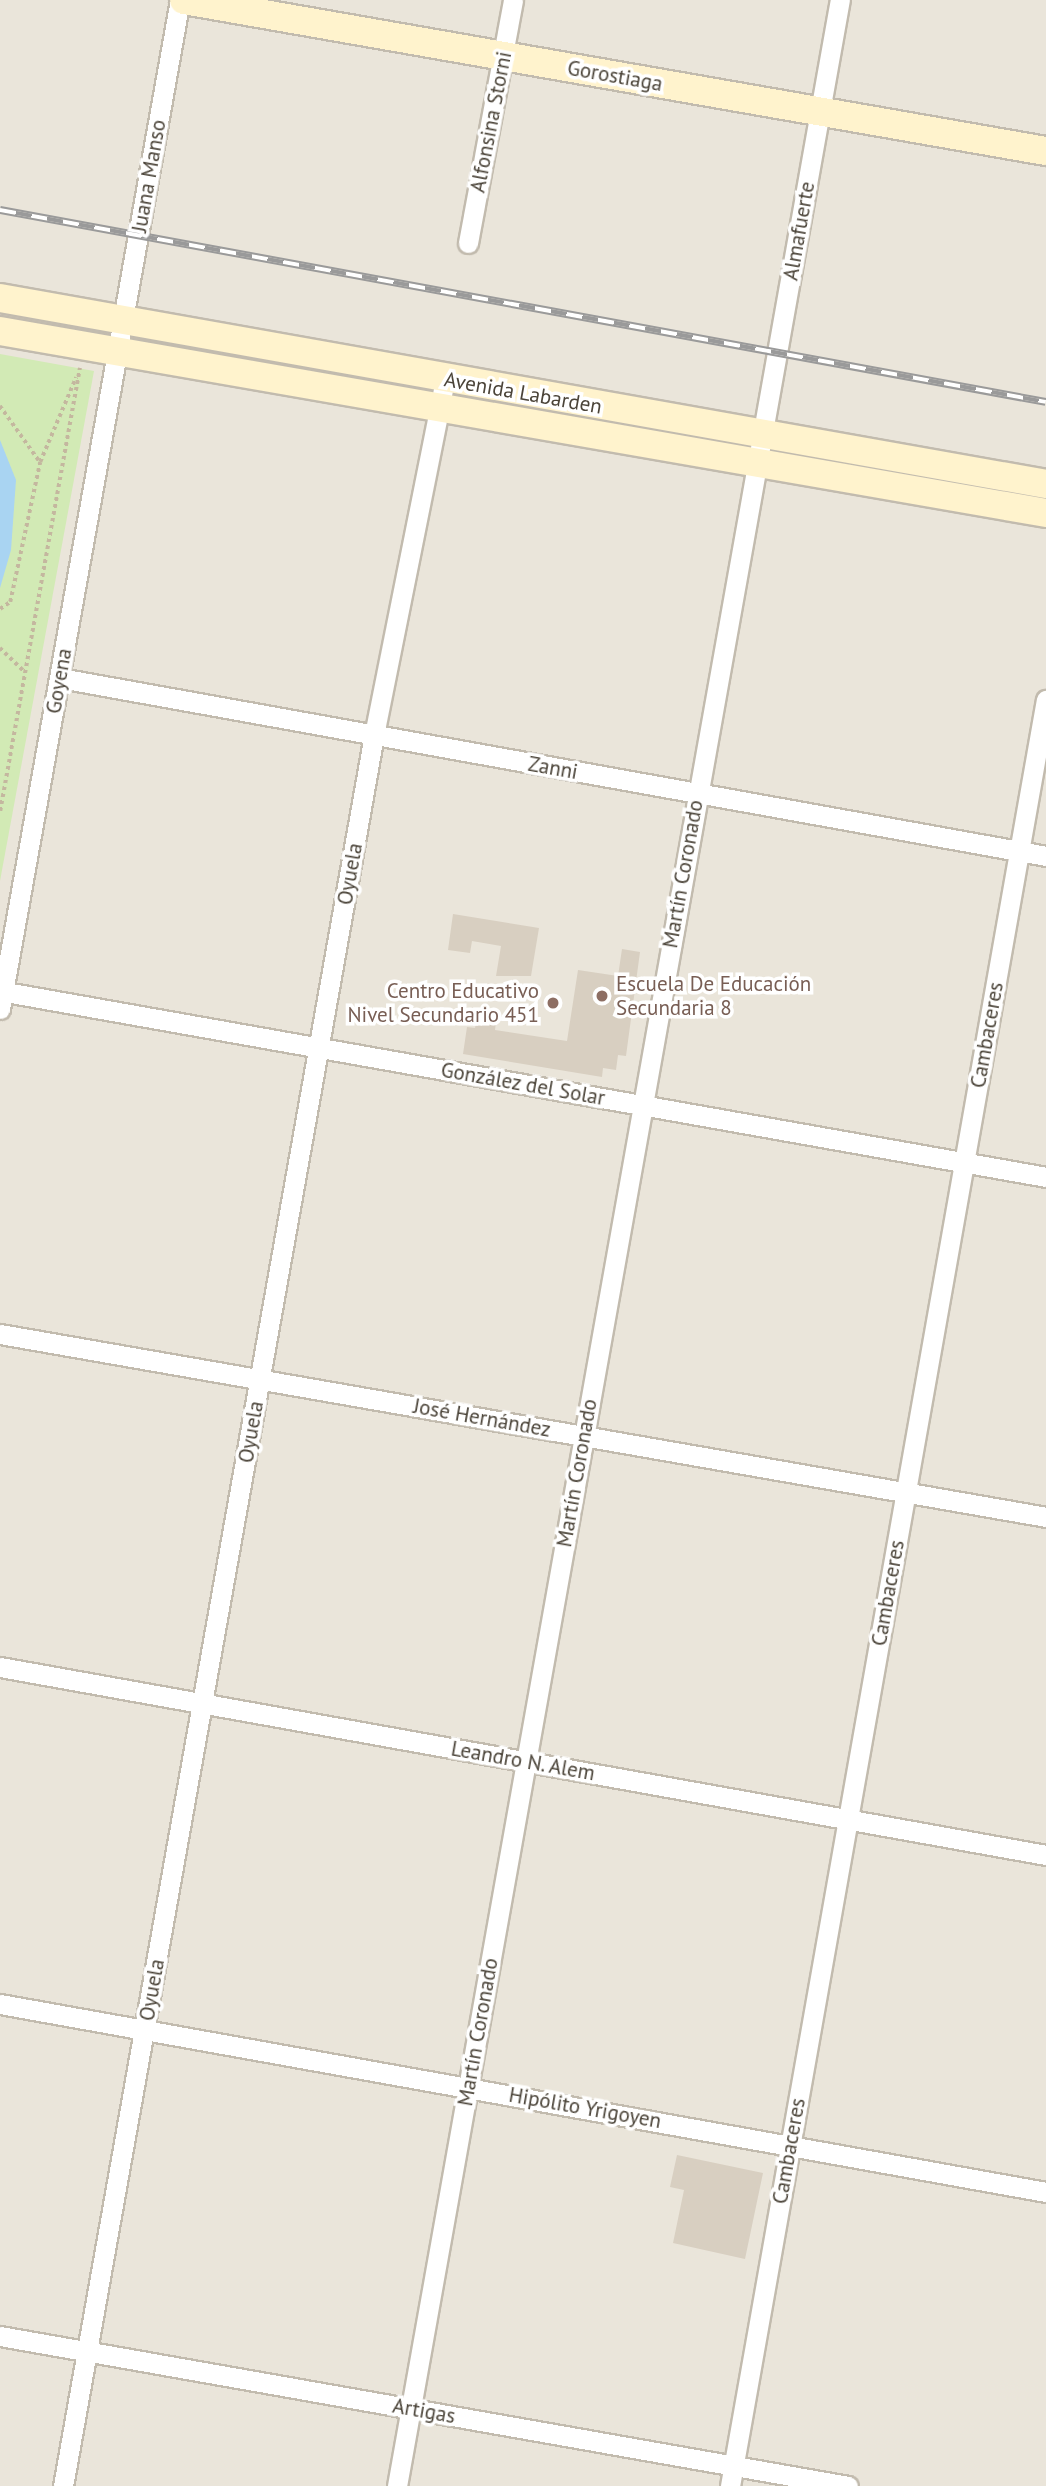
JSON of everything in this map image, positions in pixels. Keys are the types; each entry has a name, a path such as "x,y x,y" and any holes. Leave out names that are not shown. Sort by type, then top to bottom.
{"street":[{"name":"Gorostiaga","path":"182,0 1046,151"},
{"name":"Juana Manso","path":"119,353 182,0"},
{"name":"Alfonsina Storni","path":"468,243 513,0"},
{"name":"Almafuerte","path":"759,448 840,0"},
{"name":"Avenida Labarden","path":"0,298 124,321 443,393"},
{"name":"Avenida Labarden","path":"0,331 119,353 443,393 759,448 1046,484"},
{"name":"Goyena","path":"1,997 119,353"},
{"name":"Oyuela","path":"63,2486 374,735 443,393"},
{"name":"Avenida Labarden","path":"759,448 1046,513"},
{"name":"Martín Coronado","path":"397,2486 759,448"},
{"name":"Zanni","path":"60,678 1046,856"},
{"name":"Cambaceres","path":"730,2486 1046,700"},
{"name":"González del Solar","path":"1,997 319,1048 1046,1177"},
{"name":"José Hernández","path":"0,1334 583,1437 906,1490 1046,1517"},
{"name":"Leandro N. Alem","path":"0,1667 1046,1855"},
{"name":"Hipólito Yrigoyen","path":"0,2004 1046,2192"},
{"name":"Artigas","path":"0,2336 848,2486"}],"path":[{"path":"0,609 10,602 40,462 80,368 0,811"},
{"path":"0,406 40,462"},
{"path":"0,648 25,672"}],"shaded area":[{"path":"0,0 1046,0 1046,2486 0,2486"}],"green space":[{"path":"0,354 94,371 0,881"}],"water":[{"path":"0,440 16,480 11,550 0,588"}],"building":[{"path":"453,914 539,928 531,976 496,976 501,946 472,941 470,953 448,950"},
{"path":"622,949 640,952 626,1056 618,1055 616,1070 603,1068 602,1077 463,1054 467,1027 475,1028 477,1019 496,1022 495,1030 567,1041 578,970 618,976"},
{"path":"677,2155 763,2173 745,2259 673,2243 684,2190 670,2187"}],"railway":[{"path":"0,210 1046,402"}],"place":[{"name":"Escuela De Educación Secundaria 8","path":"602,996"},
{"name":"Centro Educativo Nivel Secundario 451","path":"553,1003"}]}
